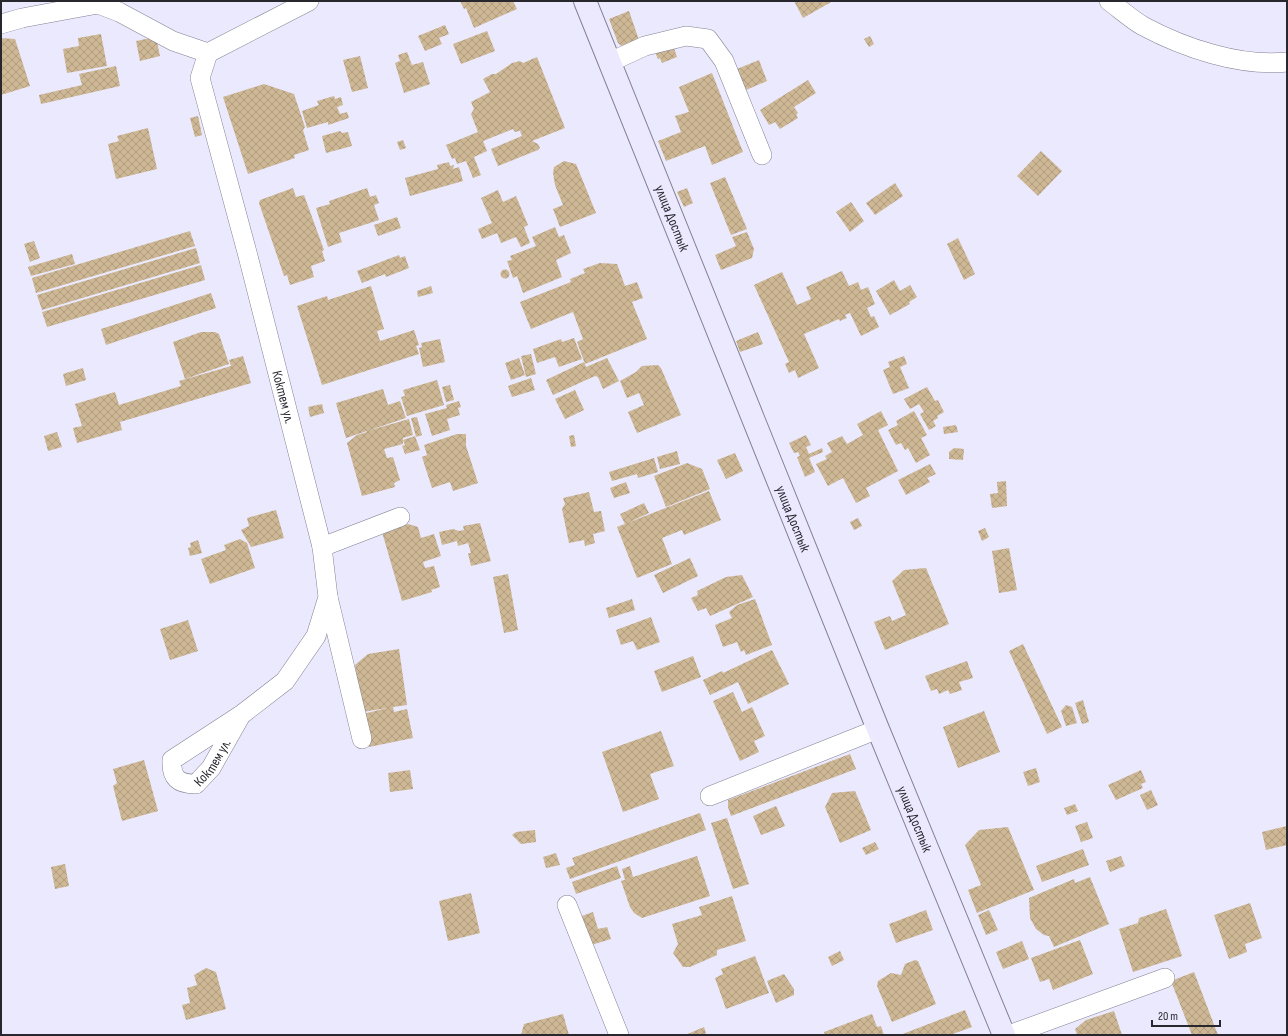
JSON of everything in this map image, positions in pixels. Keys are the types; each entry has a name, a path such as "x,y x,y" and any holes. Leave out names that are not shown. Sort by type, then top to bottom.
{"main road":[{"name":"улица Достык","path":"585,1 878,730 1004,1035"}],"street":[{"path":"1,24 22,18 97,3 119,12 173,41 208,53 309,1"},
{"path":"1108,1 1142,25 1186,47 1238,59 1269,64 1287,62"},
{"path":"610,62 645,46 686,36 708,39 724,61 762,155"},
{"name":"Коктем ул.","path":"208,53 200,78 248,256 322,547 328,598 316,636 285,681 241,715"},
{"path":"322,547 400,518"},
{"path":"328,598 362,739"},
{"path":"710,796 878,730"},
{"path":"567,905 619,1035"},
{"path":"1009,1035 1165,978"}],"building":[{"path":"460,1 513,1 517,9 474,28 466,8 464,9"},
{"path":"794,1 833,1 803,18"},
{"path":"629,11 639,40 622,46 618,43 609,19"},
{"path":"445,25 449,34 439,38 442,44 425,51 418,36"},
{"path":"487,31 495,51 461,64 453,44"},
{"path":"101,34 107,66 67,73 63,49 79,46 78,38"},
{"path":"870,36 874,44 869,47 864,39"},
{"path":"156,37 160,56 140,61 136,41"},
{"path":"1,38 15,39 30,86 1,95"},
{"path":"673,45 677,57 662,63 660,58 658,59 654,49"},
{"path":"407,52 412,65 423,62 430,84 404,93 395,63 400,61 398,55"},
{"path":"360,56 368,88 352,92 343,60"},
{"path":"537,57 565,128 532,141 538,144 540,148 538,150 498,166 491,149 522,136 520,131 523,130 515,132 513,129 483,141 487,151 474,157 481,175 473,178 466,161 457,164 455,158 452,159 446,145 478,132 471,114 474,109 471,102 490,92 483,79 492,74 496,74 512,63 520,61 523,63"},
{"path":"759,60 767,81 746,90 737,69"},
{"path":"116,66 120,86 41,104 39,95 82,85 79,74"},
{"path":"712,73 743,152 712,165 705,146 666,161 658,141 681,132 675,116 689,112 679,87"},
{"path":"808,80 816,93 794,107 798,113 796,115 798,118 780,129 775,122 769,125 760,110"},
{"path":"264,84 294,94 305,127 303,130 309,150 294,155 295,158 248,174 223,97"},
{"path":"334,96 335,99 341,97 343,105 337,107 340,114 347,112 349,118 328,125 328,122 307,128 302,111 319,105 317,101"},
{"path":"198,116 202,135 195,137 190,118"},
{"path":"148,128 157,169 116,179 108,144 119,141 117,136"},
{"path":"340,131 342,133 348,132 352,146 326,153 322,136"},
{"path":"403,140 406,148 400,150 397,142"},
{"path":"1041,151 1062,171 1038,196 1017,176"},
{"path":"564,161 576,164 596,213 560,227 553,209 563,205 555,185 553,173 554,167"},
{"path":"449,162 450,166 454,165 453,169 459,167 463,181 410,196 405,178 438,169 437,165"},
{"path":"725,177 747,229 731,235 710,183"},
{"path":"895,183 903,196 875,215 866,203"},
{"path":"293,188 296,197 304,195 324,250 322,251 325,261 311,266 314,277 290,285 287,275 284,276 259,203 260,200"},
{"path":"367,188 370,197 376,195 379,203 374,205 379,220 339,233 342,242 328,247 316,208 330,204 329,201"},
{"path":"687,188 693,203 684,207 677,192"},
{"path":"498,190 503,202 516,196 528,225 524,227 530,243 521,247 516,237 501,243 497,233 482,239 478,229 492,223 481,198"},
{"path":"851,202 864,221 850,232 836,212"},
{"path":"397,217 401,228 378,236 374,225"},
{"path":"555,227 559,237 564,235 571,253 556,260 562,277 523,293 517,276 513,278 507,261 512,260 510,256 536,246 532,237"},
{"path":"190,231 195,246 36,293 32,278"},
{"path":"747,232 754,249 752,258 721,270 715,255 736,246 732,237"},
{"path":"958,238 975,274 964,280 947,244"},
{"path":"34,241 40,258 30,262 24,244"},
{"path":"196,248 200,263 42,310 37,295"},
{"path":"72,254 75,264 31,276 28,267"},
{"path":"399,255 400,258 405,256 409,268 386,277 385,274 362,283 357,271"},
{"path":"600,263 617,264 625,286 637,282 643,298 632,302 647,339 585,364 577,342 583,339 573,312 531,329 520,302 571,282 570,279 585,273 583,269"},
{"path":"201,265 205,280 47,327 42,312"},
{"path":"503,270 507,270 509,274 507,278 503,278 501,276 501,272"},
{"path":"842,271 849,286 858,282 861,290 868,287 875,304 867,308 871,317 874,316 879,327 861,336 850,313 845,315 847,318 840,321 839,319 804,334 819,368 798,378 795,370 789,373 785,364 789,362 754,285 782,272 797,305 811,299 806,287"},
{"path":"894,280 900,291 910,285 917,297 909,302 910,304 890,315 876,291"},
{"path":"371,286 384,329 377,331 380,341 414,330 419,345 416,346 419,354 322,385 297,306 327,296 328,300"},
{"path":"431,286 433,293 418,297 417,291"},
{"path":"211,293 216,308 106,345 101,329"},
{"path":"201,332 215,332 219,334 229,364 185,379 173,342"},
{"path":"758,332 763,344 740,352 736,341"},
{"path":"574,338 582,359 559,367 555,357 537,363 533,349 561,339 562,342"},
{"path":"440,339 445,362 423,367 419,348 422,347 421,343"},
{"path":"531,354 536,374 526,377 521,356"},
{"path":"243,356 251,383 120,422 122,430 77,443 73,428 82,426 75,404 115,392 119,405 181,386 179,381 231,366 229,360"},
{"path":"904,356 907,364 900,367 909,388 893,394 883,370 890,367 888,362"},
{"path":"519,358 525,375 511,380 505,363"},
{"path":"607,358 619,381 603,389 598,377 595,376 553,395 546,380 584,362 586,367"},
{"path":"658,365 661,368 681,415 637,433 628,412 644,405 639,393 627,398 620,381 636,372 642,366"},
{"path":"83,368 86,380 66,386 63,374"},
{"path":"531,378 535,390 512,397 508,386"},
{"path":"437,380 444,405 407,416 401,397 405,396 403,390"},
{"path":"450,385 454,400 446,402 442,387"},
{"path":"927,387 935,401 938,400 944,412 937,416 938,418 933,421 936,426 929,430 920,414 924,412 919,404 910,409 904,399"},
{"path":"383,389 388,405 400,401 406,418 346,438 336,403"},
{"path":"575,390 584,410 565,419 555,399"},
{"path":"459,401 461,407 458,408 460,415 447,419 450,430 432,436 425,414 447,408 446,405"},
{"path":"322,404 324,413 310,417 308,407"},
{"path":"881,411 888,425 878,430 898,471 866,488 870,496 856,503 843,478 828,486 816,464 827,459 825,456 832,452 827,443 842,436 847,444 863,435 857,424"},
{"path":"914,411 927,435 921,438 930,455 916,463 908,448 905,450 901,443 896,445 888,430 898,425 896,421"},
{"path":"417,417 422,435 416,437 411,418"},
{"path":"409,419 413,435 403,438 403,444 384,449 387,458 393,457 400,480 394,483 395,487 362,496 347,443 357,435 367,431"},
{"path":"956,425 958,432 944,434 943,427"},
{"path":"57,432 62,447 48,451 44,436"},
{"path":"457,434 466,434 466,446 478,483 453,491 450,482 432,488 422,457 427,455 424,445"},
{"path":"574,435 576,446 571,447 569,436"},
{"path":"806,435 811,445 806,447 809,454 822,448 823,452 809,458 815,472 805,477 797,457 800,456 798,452 794,453 789,443"},
{"path":"415,436 420,450 405,454 402,446 405,445 403,440"},
{"path":"954,448 964,449 963,460 949,459 949,452"},
{"path":"677,451 680,464 660,469 657,457"},
{"path":"735,453 743,471 726,479 717,460"},
{"path":"654,458 658,472 638,478 637,474 612,481 609,472"},
{"path":"687,463 702,469 710,489 666,507 654,476"},
{"path":"930,464 936,474 927,478 930,482 906,495 898,480"},
{"path":"1006,481 1007,506 992,508 990,494 998,493 997,482"},
{"path":"626,482 630,493 614,498 610,488"},
{"path":"709,491 721,520 684,535 682,530 662,538 672,564 637,578 617,527"},
{"path":"589,492 594,512 601,511 605,531 593,534 595,543 585,546 584,540 569,543 562,509 565,504 563,498"},
{"path":"644,503 649,513 625,524 620,514"},
{"path":"276,510 284,538 251,547 241,530 249,526 247,518"},
{"path":"858,518 862,526 854,530 850,522"},
{"path":"480,523 491,561 471,566 468,553 471,553 468,543 458,546 457,541 442,545 439,532 453,529 459,531 464,530 463,526"},
{"path":"408,524 418,527 421,538 434,534 441,556 423,562 425,568 434,566 440,587 431,590 432,592 402,601 382,532"},
{"path":"985,528 989,537 982,541 978,531"},
{"path":"240,539 247,543 255,568 210,584 201,559 226,550 224,545"},
{"path":"198,540 202,553 190,556 188,548 191,547 190,543"},
{"path":"1009,548 1017,590 999,593 992,551"},
{"path":"690,558 698,576 663,593 654,575"},
{"path":"926,568 949,624 885,650 874,622 890,616 892,621 906,615 892,581 904,570"},
{"path":"508,574 518,630 504,633 493,577"},
{"path":"742,575 753,597 710,616 706,608 698,611 691,598 698,595 697,591 726,577"},
{"path":"632,599 635,610 609,618 606,608"},
{"path":"755,599 772,645 746,655 744,650 741,652 737,642 723,647 715,625 732,618 729,612 737,605"},
{"path":"651,617 660,642 637,650 633,641 621,645 616,630"},
{"path":"188,620 198,651 170,660 160,629"},
{"path":"1023,644 1062,727 1047,734 1009,651"},
{"path":"399,649 407,705 393,707 394,712 407,709 413,738 369,747 363,714 387,708 362,712 355,665 368,654"},
{"path":"772,650 789,684 748,704 738,682 710,695 703,680 722,671 723,673"},
{"path":"693,656 701,677 662,692 654,671"},
{"path":"967,661 973,678 959,682 962,690 950,694 948,690 939,694 937,689 931,691 925,676"},
{"path":"733,692 742,712 752,707 765,736 754,741 759,752 740,761 713,701"},
{"path":"1083,700 1089,722 1082,724 1075,703"},
{"path":"1066,705 1072,707 1077,723 1066,726 1061,711"},
{"path":"984,711 1000,752 958,768 943,727"},
{"path":"661,731 674,766 650,774 659,799 623,812 602,752"},
{"path":"850,754 856,769 731,816 728,807 728,800"},
{"path":"144,760 158,811 122,821 113,786 117,783 113,769"},
{"path":"1036,768 1040,782 1028,786 1023,772"},
{"path":"410,770 413,789 390,792 388,773"},
{"path":"1141,770 1146,782 1141,784 1143,788 1116,800 1108,785"},
{"path":"1151,790 1158,805 1147,810 1140,795"},
{"path":"855,791 871,830 840,843 825,807 832,793"},
{"path":"1075,804 1078,811 1067,815 1064,808"},
{"path":"776,806 785,826 761,835 753,816"},
{"path":"700,813 706,830 570,879 566,868 575,865 572,858"},
{"path":"727,818 749,884 733,889 711,823"},
{"path":"1087,822 1093,838 1081,842 1075,826"},
{"path":"1287,826 1287,845 1266,850 1262,832"},
{"path":"1008,827 1034,890 977,913 968,890 981,885 965,845 979,830"},
{"path":"535,830 536,842 521,844 512,835 516,832"},
{"path":"875,842 879,849 866,855 862,848"},
{"path":"1083,849 1089,865 1042,882 1036,866"},
{"path":"556,853 560,865 546,868 543,857"},
{"path":"697,856 710,896 642,918 634,913 630,907 621,881 625,880 622,869 630,866 633,877"},
{"path":"1121,856 1125,866 1110,872 1106,861"},
{"path":"65,864 69,886 55,889 51,867"},
{"path":"617,866 621,878 576,894 572,882"},
{"path":"1090,877 1109,924 1054,947 1049,936 1044,935 1036,929 1030,918 1029,898 1074,879 1075,883"},
{"path":"471,893 480,933 448,941 439,901"},
{"path":"732,896 746,941 717,950 717,955 690,967 683,967 673,953 678,944 672,924 702,915 699,907"},
{"path":"1250,903 1262,938 1245,944 1247,952 1229,959 1214,915"},
{"path":"1166,909 1182,956 1133,972 1119,929 1138,923 1139,918"},
{"path":"926,910 933,930 896,943 889,924"},
{"path":"989,910 998,930 986,935 978,915"},
{"path":"593,912 598,929 607,927 611,939 588,946 579,917"},
{"path":"1080,940 1093,974 1053,990 1049,979 1040,982 1031,958"},
{"path":"1022,941 1029,959 1003,969 996,952"},
{"path":"840,951 844,960 832,966 828,957"},
{"path":"755,956 769,993 726,1009 715,978 723,974 721,969"},
{"path":"915,960 918,961 936,1004 892,1022 877,986 878,981 891,973 901,975 905,964"},
{"path":"206,968 216,972 226,1009 186,1020 182,1005 190,1003 187,988 197,985 194,975"},
{"path":"1194,972 1218,1035 1192,1035 1171,981"},
{"path":"784,974 794,989 794,995 776,1003 767,981"},
{"path":"965,1010 972,1027 950,1035 900,1035"},
{"path":"1114,1011 1122,1035 1077,1035 1075,1029 1086,1020"},
{"path":"563,1014 569,1035 521,1035 524,1024"},
{"path":"872,1014 877,1027 881,1026 884,1035 825,1035 824,1032"},
{"path":"704,1027 706,1033 704,1035 685,1035"}]}
